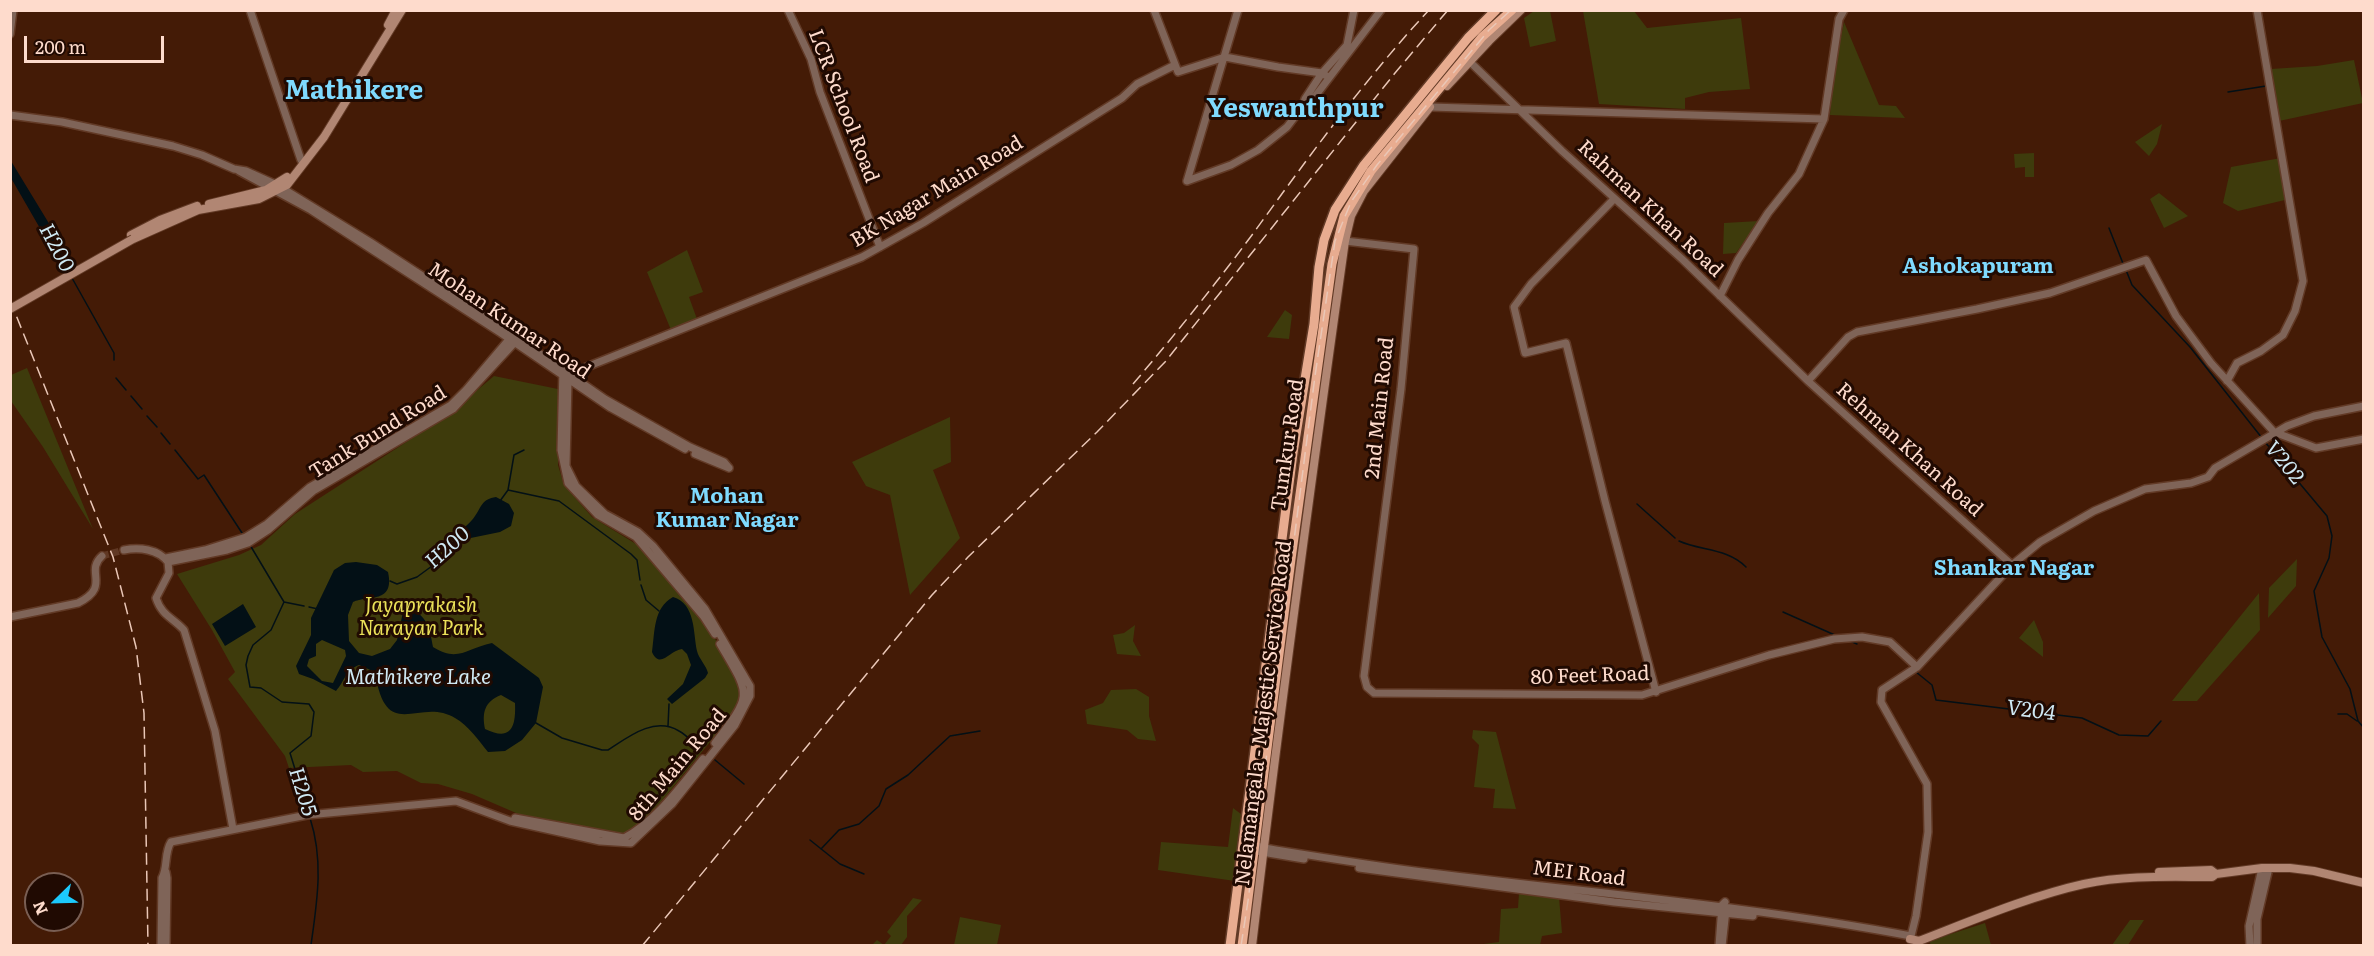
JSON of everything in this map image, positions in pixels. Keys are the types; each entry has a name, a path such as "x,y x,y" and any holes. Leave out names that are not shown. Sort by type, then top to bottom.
{"highway":[{"name":"Tumkur Road","path":"1230,945 1293,453 1314,324 1324,240 1335,210 1364,165 1468,38 1496,10"},
{"name":"Tumkur Road","path":"1242,945 1259,850 1334,248 1348,214 1371,171 1468,59 1482,37 1512,10"}],"main road":[{"path":"277,188 328,123 396,10"},
{"path":"10,303 194,206 277,188 289,182 324,137 402,10"},
{"name":"Nelamangala - Majestic Service Road","path":"1252,945 1259,850 1348,214 1468,59 1521,10"},
{"path":"10,309 132,237"},
{"path":"1910,940 1919,940 2085,884 2138,878 2212,877 2216,874 2266,868 2314,871 2364,883"}],"street":[{"path":"10,34 13,10"},
{"path":"250,10 301,160"},
{"name":"LCR School Road","path":"788,10 811,59 820,92 880,247"},
{"path":"1154,10 1177,68"},
{"path":"1238,10 1187,181 1231,165 1258,150 1287,127 1303,106 1310,103 1325,75 1347,45 1381,10"},
{"path":"1720,296 1738,260 1768,213 1799,174 1824,119 1839,19 1844,10"},
{"path":"2227,381 2237,363 2261,351 2283,335 2295,311 2303,281 2263,37 2260,32 2260,10"},
{"path":"1325,75 1350,50 1353,39 1354,12"},
{"path":"1225,57 1325,75"},
{"name":"BK Nagar Main Road","path":"565,374 824,273 880,247 923,224 1106,109 1137,84 1177,68 1225,57"},
{"name":"Rahman Khan Road","path":"1468,59 1520,111 1682,259 1808,381"},
{"path":"1430,107 1824,119"},
{"path":"10,115 62,122 136,137 202,155 239,170 320,210 514,339 503,347 451,405 310,487 247,540"},
{"name":"Mohan Kumar Road","path":"277,188 501,333 514,339 611,408 654,433 716,464 729,468"},
{"path":"1614,199 1531,284 1514,307 1525,353 1566,343 1656,692"},
{"name":"2nd Main Road","path":"1345,241 1414,249 1399,400 1377,570"},
{"path":"1808,381 1848,337 1857,332 2050,293 2146,260 2176,316 2227,381 2274,432 2316,448 2364,439"},
{"path":"501,333 503,347"},
{"name":"Tank Bund Road","path":"167,560 201,557 268,530 313,492 453,409 514,339"},
{"name":"8th Main Road","path":"164,933 162,878 165,872 168,846 171,842 310,814 456,801 510,821 597,840 631,843 672,804 743,714 751,690 705,609 638,532 605,514 576,486 566,466 565,374"},
{"name":"Rehman Khan Road","path":"1808,381 2012,565"},
{"path":"1910,940 1916,916 1928,832 1927,784 1881,702 1882,690 1914,669 2012,565 2040,542 2094,511 2145,489 2191,483 2208,477 2215,468 2274,432 2308,417 2364,406"},
{"path":"124,550 144,549 167,560 169,573 156,598 160,610 184,630 215,731 233,829"},
{"path":"10,617 78,603 88,597 96,587 96,564 102,556"},
{"name":"80 Feet Road","path":"1377,570 1364,676 1367,687 1374,693 1642,695 1726,667 1834,639 1862,637 1890,642 1914,669"},
{"name":"MEI Road","path":"1244,845 1259,850 1583,898 1724,910 1855,929 1910,940"},
{"path":"2250,945 2248,926 2254,897 2266,868"},
{"path":"2257,945 2257,919 2266,868"},
{"path":"1720,945 1724,910"},
{"path":"160,945 164,933"},
{"path":"164,933 166,945"}],"green space":[{"path":"1534,11 1550,11 1556,41 1530,47 1524,18"},
{"path":"1583,11 1634,11 1647,28 1741,18 1750,89 1709,92 1685,98 1685,109 1599,104"},
{"path":"1844,22 1879,105 1896,106 1905,118 1830,115 1832,83"},
{"path":"2354,60 2363,103 2279,121 2271,69 2317,66"},
{"path":"2162,124 2157,144 2149,156 2135,142"},
{"path":"2034,153 2034,177 2025,177 2025,167 2015,168 2014,154"},
{"path":"2281,158 2285,200 2238,211 2223,203 2231,167"},
{"path":"2159,193 2188,216 2164,228 2150,199"},
{"path":"1759,221 1736,253 1723,254 1724,223"},
{"path":"687,250 703,292 689,297 697,319 671,330 647,272"},
{"path":"1285,310 1292,315 1289,339 1267,337"},
{"path":"27,368 93,529 43,447 11,401 11,375"},
{"name":"Jayaprakash Narayan Park","path":"494,376 558,389 558,465 564,485 592,517 641,547 709,629 740,680 742,693 733,714 660,803 634,829 621,834 523,816 472,794 438,784 421,783 397,771 363,772 351,765 289,768 285,756 228,679 235,672 177,574 239,555 261,545 295,514 445,417"},
{"path":"950,417 951,462 933,470 960,538 910,595 890,495 866,486 852,462"},
{"path":"2297,559 2296,586 2268,618 2269,588"},
{"path":"2259,593 2260,630 2197,701 2172,701"},
{"path":"2034,620 2043,642 2043,657 2019,638"},
{"path":"1135,625 1133,641 1141,656 1117,654 1113,635 1124,633"},
{"path":"1136,689 1149,697 1149,716 1156,741 1138,739 1127,730 1087,724 1085,710 1103,703 1111,690"},
{"path":"1473,730 1496,732 1516,809 1493,808 1495,789 1474,787 1479,745 1472,738"},
{"path":"1233,808 1241,814 1235,881 1158,870 1161,842 1228,847"},
{"path":"1519,893 1559,897 1562,933 1542,936 1540,945 1468,946 1499,942 1501,909 1518,908"},
{"path":"913,898 922,900 907,916 907,937 901,945 884,945 891,936 887,932"},
{"path":"960,917 1001,925 997,945 954,945"},
{"path":"2130,920 2144,920 2128,945 2112,945"},
{"path":"1985,923 1991,945 1931,945 1929,941"},
{"path":"877,940 884,945 872,945"}],"water":[{"path":"11,161 70,258 60,263 11,178"},
{"path":"496,497 509,504 514,513 511,526 500,532 456,541 452,536 470,522 485,501"},
{"name":"Mathikere Lake","path":"345,563 377,565 388,572 388,589 384,594 353,602 348,615 349,641 359,653 372,656 390,649 397,640 403,612 410,608 424,619 431,634 433,647 442,652 463,653 492,643 539,678 543,687 536,723 522,740 505,751 488,752 469,729 455,718 442,713 396,713 387,707 380,694 375,672 359,665 348,673 336,691 299,674 296,666 311,635 311,618 334,570","holes":["322,640 345,650 346,656 333,683 322,681 307,666 309,659 316,656 316,644","501,695 515,703 513,725 507,733 501,734 485,729 484,718 485,709 491,701"]},
{"path":"673,597 686,606 690,612 697,651 708,673 705,678 672,704 667,699 683,684 691,665 687,654 682,649 658,659 652,652 658,614 666,602"},
{"path":"243,604 256,627 225,646 212,624"}],"waterway":[{"path":"2228,92 2266,86"},
{"name":"V202","path":"2109,228 2124,266"},
{"name":"H200","path":"63,260 69,272"},
{"name":"V202","path":"2126,270 2132,285 2190,347 2262,438"},
{"name":"H200","path":"72,278 114,353 114,360"},
{"name":"H200","path":"116,378 126,390"},
{"name":"H200","path":"131,396 142,409"},
{"name":"H200","path":"147,416 157,427"},
{"name":"H200","path":"161,433 170,444"},
{"name":"V202","path":"2265,442 2327,516 2332,536 2329,558 2314,591 2322,637 2350,689 2358,721 2364,728"},
{"name":"H200","path":"175,450 198,479 204,475 244,536"},
{"name":"H200","path":"500,501 508,490 514,455 524,450"},
{"path":"508,490 559,501 631,554 637,560 640,580"},
{"name":"V204","path":"1637,504 1675,538"},
{"name":"H200","path":"390,581 397,584 417,577 432,566 438,552 457,540"},
{"name":"V204","path":"1679,541 1731,556 1746,567"},
{"name":"H200","path":"250,545 284,602 304,606"},
{"path":"641,585 646,600 659,611"},
{"name":"H205","path":"284,602 271,630 253,645 246,665 250,687 261,688 282,702 309,704 314,712 311,736 290,753 308,811"},
{"name":"H200","path":"309,607 318,609"},
{"name":"V204","path":"1783,612 1837,636"},
{"name":"V204","path":"1850,641 1857,644"},
{"name":"V204","path":"1916,672 1932,685 1936,700 2082,718 2119,735 2148,736 2161,721"},
{"path":"668,726 669,704"},
{"name":"V204","path":"2338,714 2347,714 2357,721"},
{"path":"536,723 562,738 602,750 608,750 642,730 660,726 670,727 685,735 701,750"},
{"path":"821,849 839,830 859,824 879,806 886,789 908,775 950,736 980,731"},
{"path":"715,760 744,784"},
{"name":"H205","path":"310,818 318,866 311,945"},
{"path":"810,840 840,864 864,874"}],"tunnel":[{"path":"102,556 124,550"}],"railway":[{"path":"1133,384 1223,273 1359,92 1429,10"},
{"path":"642,946 932,595 1165,362 1395,73 1448,10"},
{"path":"1241,946 1315,376 1335,241 1351,202 1377,165 1489,30 1511,10"},
{"path":"10,300 113,557 136,647 144,713 148,946"}],"district":[{"name":"Mathikere","path":"354,91"},
{"name":"Yeswanthpur","path":"1295,109"},
{"name":"Ashokapuram","path":"1978,267"},
{"name":"Mohan Kumar Nagar","path":"727,509"},
{"name":"Shankar Nagar","path":"2014,569"}]}
